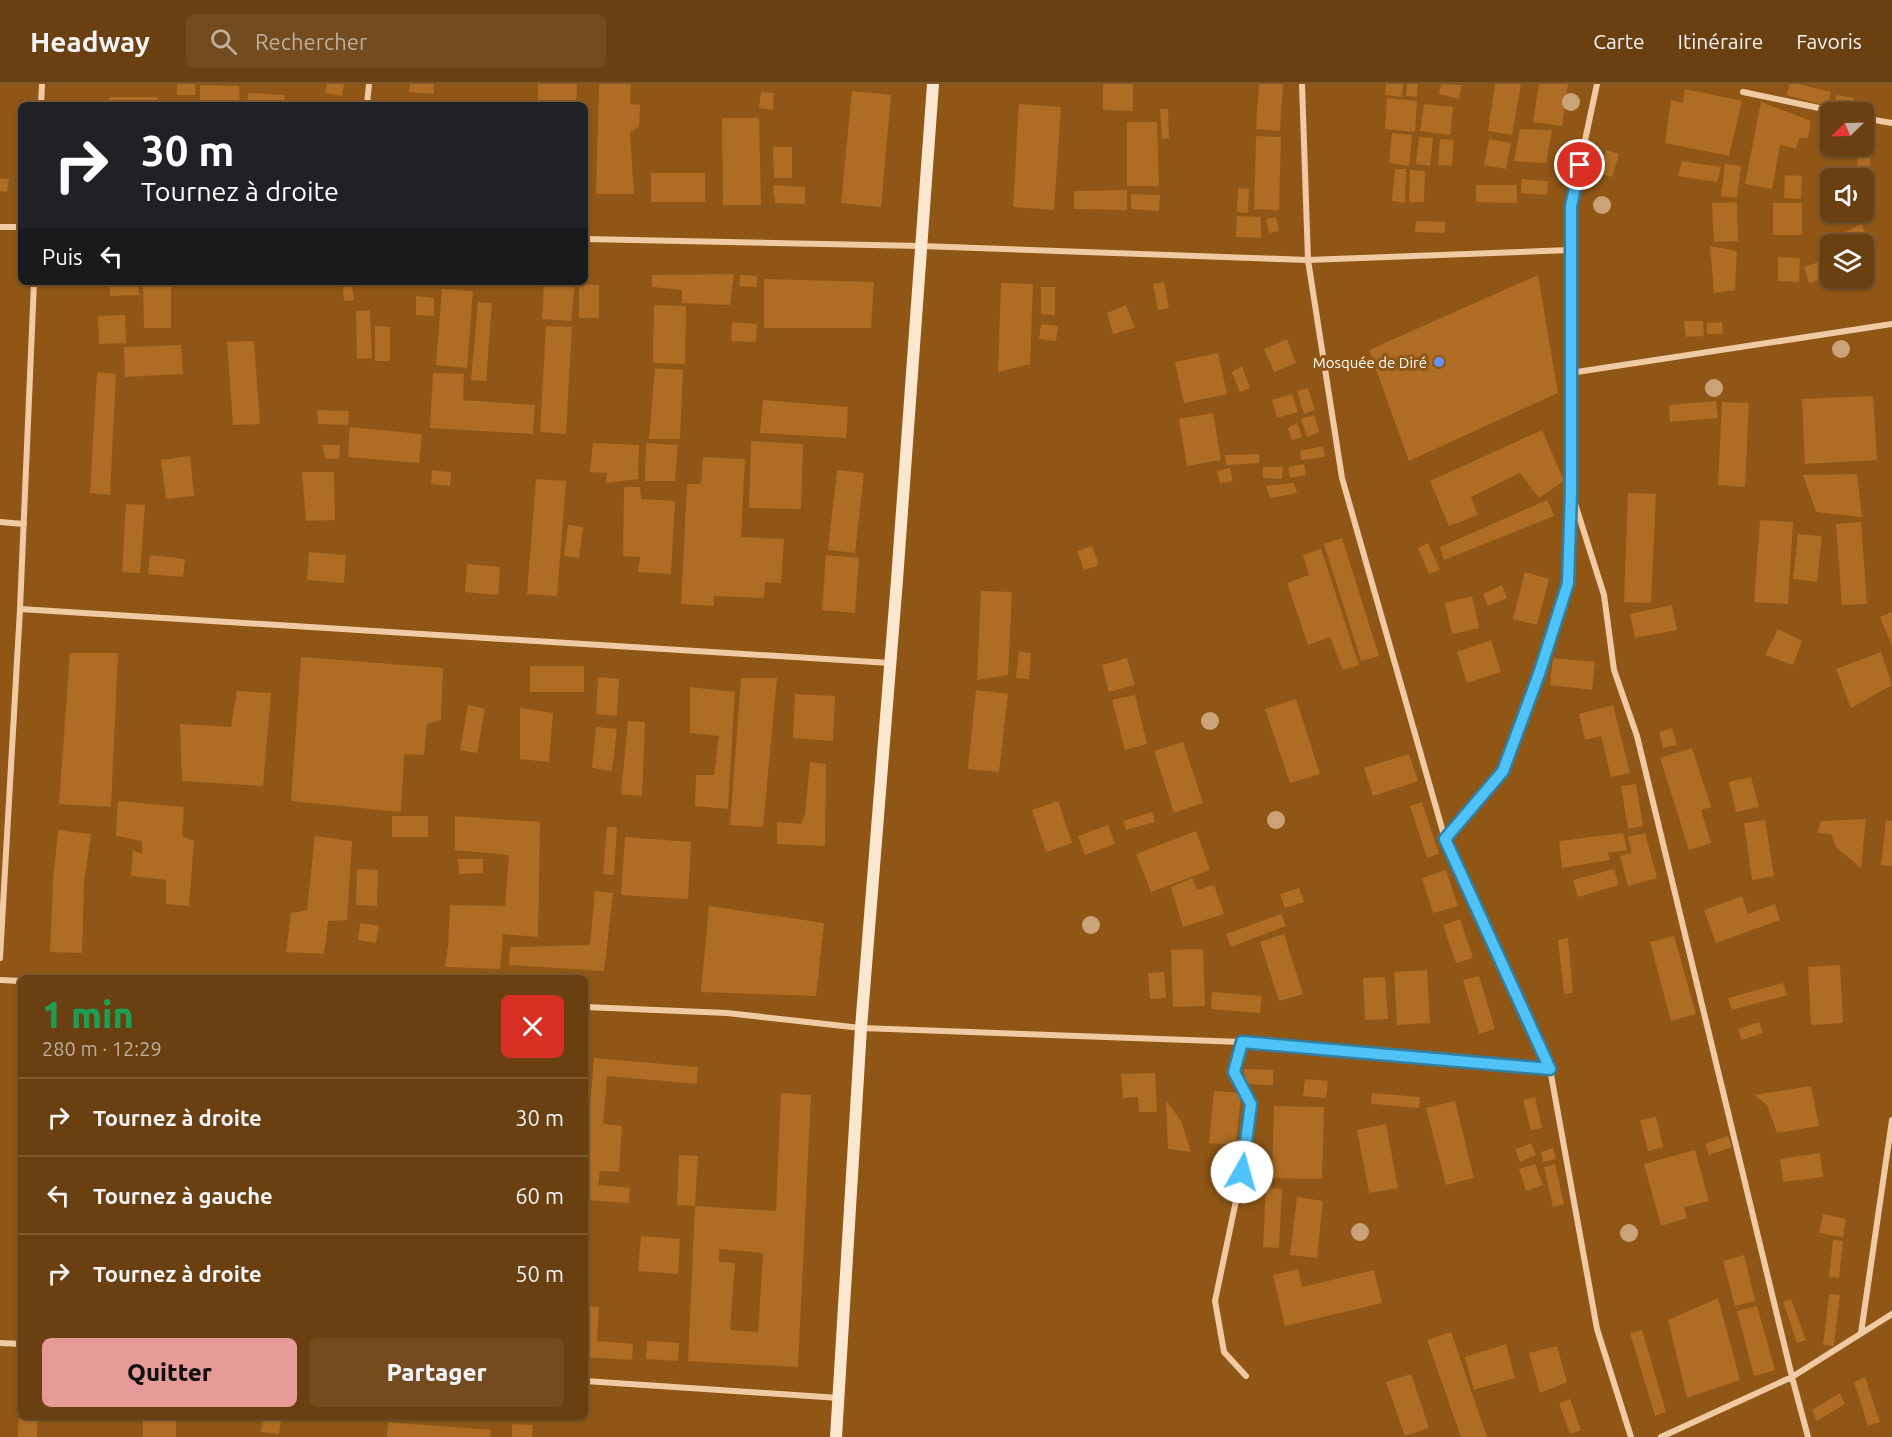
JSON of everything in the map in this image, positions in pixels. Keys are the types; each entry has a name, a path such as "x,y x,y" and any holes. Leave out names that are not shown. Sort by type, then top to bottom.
{"main road":[{"path":"837,1437 861,1028 933,84"}],"street":[{"path":"41,102 42,84"},
{"path":"368,102 369,84"},
{"path":"1302,84 1308,260 1342,478 1445,839 1550,1069 1597,1329 1631,1437"},
{"path":"1445,839 1503,771 1539,674 1568,583 1571,491 1571,206 1597,84"},
{"path":"1743,92 1820,108"},
{"path":"1874,120 1892,123"},
{"path":"0,226 18,228"},
{"path":"588,239 921,246 1308,260 1570,250"},
{"path":"0,958 20,609 34,285"},
{"path":"1570,373 1892,324"},
{"path":"1571,491 1604,595 1614,670 1636,736 1808,1437"},
{"path":"0,522 24,524"},
{"path":"20,609 890,663"},
{"path":"0,793 10,793"},
{"path":"0,980 18,981"},
{"path":"588,1007 727,1013 861,1028 1242,1042 1550,1069"},
{"path":"1242,1042 1234,1072 1251,1104 1242,1172 1215,1301 1224,1352 1246,1376"},
{"path":"1861,1333 1892,1120"},
{"path":"1662,1437 1792,1377 1892,1314"},
{"path":"0,1343 18,1344"},
{"path":"588,1382 839,1398"}],"building":[{"path":"177,84 195,84 195,95 177,95"},
{"path":"327,84 344,84 342,96 325,93"},
{"path":"410,84 434,84 434,94 409,92"},
{"path":"538,84 577,84 576,102 538,102"},
{"path":"599,84 631,84 630,104 640,105 639,127 630,132 634,194 596,194"},
{"path":"1103,84 1133,84 1133,111 1103,110"},
{"path":"1259,84 1283,84 1280,131 1256,129"},
{"path":"1386,84 1403,84 1402,97 1385,95"},
{"path":"1407,84 1418,84 1417,97 1406,96"},
{"path":"1441,84 1462,85 1459,99 1439,94"},
{"path":"1495,84 1521,84 1512,135 1488,131"},
{"path":"1539,84 1568,84 1562,126 1533,122"},
{"path":"1790,84 1831,92 1828,102 1820,102 1820,104 1786,95"},
{"path":"200,85 239,86 240,102 200,102"},
{"path":"1685,89 1742,101 1729,156 1665,143 1671,100 1683,103"},
{"path":"852,91 891,95 881,207 841,203"},
{"path":"761,92 774,93 773,110 759,108"},
{"path":"248,93 285,95 284,102 247,102"},
{"path":"1836,95 1854,98 1853,102 1835,102"},
{"path":"109,97 158,97 157,102 108,102"},
{"path":"1387,98 1417,101 1415,132 1385,129"},
{"path":"1761,102 1811,121 1808,138 1799,138 1796,149 1780,145 1772,189 1745,184"},
{"path":"1019,104 1061,107 1054,210 1013,207"},
{"path":"1424,104 1453,107 1450,135 1420,131"},
{"path":"1160,109 1168,109 1169,138 1162,139"},
{"path":"722,118 759,118 761,205 723,205"},
{"path":"1127,122 1157,122 1159,186 1127,186"},
{"path":"1520,129 1552,130 1546,163 1514,161"},
{"path":"1392,133 1412,135 1409,166 1389,163"},
{"path":"1256,136 1281,137 1279,210 1254,209"},
{"path":"1419,137 1433,138 1430,166 1416,164"},
{"path":"1440,139 1454,140 1452,166 1438,165"},
{"path":"1489,139 1511,143 1506,169 1484,165"},
{"path":"773,147 792,147 792,178 774,178"},
{"path":"1606,150 1619,154 1612,177 1600,174"},
{"path":"1858,156 1870,156 1870,168 1857,168"},
{"path":"1682,161 1721,167 1717,182 1678,176"},
{"path":"1725,164 1741,166 1737,198 1721,196"},
{"path":"1395,169 1406,169 1405,203 1392,201"},
{"path":"1410,170 1425,171 1424,202 1409,202"},
{"path":"651,173 705,173 705,202 651,202"},
{"path":"1785,175 1802,176 1801,199 1784,198"},
{"path":"0,178 9,179 7,192 0,191"},
{"path":"1522,179 1548,181 1547,195 1521,193"},
{"path":"773,185 805,187 805,204 775,203"},
{"path":"1476,185 1517,185 1517,203 1476,202"},
{"path":"1238,188 1249,189 1248,213 1237,212"},
{"path":"1127,190 1127,210 1074,209 1074,191"},
{"path":"1131,194 1160,195 1159,211 1131,209"},
{"path":"1737,202 1738,241 1714,242 1712,203"},
{"path":"1773,203 1802,203 1802,235 1773,235"},
{"path":"1237,216 1261,217 1261,238 1236,237"},
{"path":"1276,217 1279,231 1269,233 1266,219"},
{"path":"1416,221 1445,222 1445,233 1415,232"},
{"path":"1861,224 1866,234 1842,234"},
{"path":"1710,246 1737,251 1735,290 1714,293"},
{"path":"1778,257 1800,258 1799,282 1778,281"},
{"path":"1820,262 1820,280 1809,283 1804,267"},
{"path":"734,274 730,305 682,303 682,290 652,287 652,275"},
{"path":"740,275 757,276 757,287 739,286"},
{"path":"1538,275 1558,393 1409,461 1369,350"},
{"path":"764,279 874,282 871,328 764,328"},
{"path":"1164,282 1169,308 1158,310 1153,284"},
{"path":"1001,283 1033,284 1030,364 998,372"},
{"path":"110,285 138,285 139,295 110,296"},
{"path":"143,285 171,285 171,328 144,328"},
{"path":"544,285 575,285 571,321 542,319"},
{"path":"579,285 599,285 599,318 579,318"},
{"path":"352,286 354,300 344,301 343,287"},
{"path":"1041,287 1055,287 1055,315 1041,314"},
{"path":"442,289 473,291 467,368 436,365"},
{"path":"416,296 434,298 434,316 416,315"},
{"path":"478,302 492,303 486,381 471,380"},
{"path":"654,305 686,306 685,364 653,363"},
{"path":"1126,305 1135,328 1113,334 1107,313"},
{"path":"370,310 372,358 357,359 356,311"},
{"path":"125,315 126,343 99,344 98,316"},
{"path":"1684,321 1703,321 1704,336 1686,337"},
{"path":"732,322 757,324 756,342 731,341"},
{"path":"1722,322 1723,334 1707,334 1707,323"},
{"path":"1041,324 1058,326 1056,341 1039,339"},
{"path":"375,326 390,327 390,361 375,361"},
{"path":"546,326 572,327 566,434 540,432"},
{"path":"1287,339 1296,363 1274,372 1264,349"},
{"path":"254,341 260,424 233,425 227,342"},
{"path":"181,345 183,374 125,377 124,347"},
{"path":"1218,353 1227,394 1184,403 1175,362"},
{"path":"1242,366 1250,388 1240,392 1232,372"},
{"path":"655,368 683,370 680,439 649,439"},
{"path":"97,372 116,374 110,495 90,493"},
{"path":"433,373 464,374 463,400 535,405 533,434 430,428"},
{"path":"1308,388 1315,410 1304,414 1297,391"},
{"path":"1292,394 1298,412 1277,418 1272,400"},
{"path":"1873,396 1877,460 1805,464 1802,399"},
{"path":"763,400 848,407 846,438 760,433"},
{"path":"1716,401 1718,418 1670,422 1669,405"},
{"path":"1722,402 1749,403 1745,487 1718,485"},
{"path":"317,410 349,411 348,425 318,424"},
{"path":"1213,413 1221,460 1187,466 1179,419"},
{"path":"1314,415 1319,432 1307,437 1301,419"},
{"path":"1297,423 1302,437 1292,440 1288,428"},
{"path":"350,427 422,434 419,463 348,457"},
{"path":"1542,430 1564,481 1539,498 1520,473 1471,497 1478,515 1449,526 1430,481"},
{"path":"751,441 803,444 801,509 749,508"},
{"path":"593,443 639,445 638,479 606,483 607,473 590,472"},
{"path":"646,443 678,445 675,481 645,481"},
{"path":"322,445 340,445 339,459 325,458"},
{"path":"1323,446 1325,457 1301,460 1300,451"},
{"path":"1259,454 1259,463 1226,465 1225,455"},
{"path":"190,456 194,496 166,499 161,460"},
{"path":"703,457 745,459 741,537 784,539 781,583 765,582 764,598 714,596 714,606 681,604 687,484 701,484"},
{"path":"1304,464 1306,475 1290,478 1288,467"},
{"path":"1263,467 1283,467 1282,479 1263,478"},
{"path":"1230,468 1233,481 1220,483 1217,471"},
{"path":"432,470 451,472 450,486 431,484"},
{"path":"837,470 864,473 855,553 828,550"},
{"path":"302,472 334,472 335,520 306,521"},
{"path":"1857,474 1862,517 1816,512 1803,475"},
{"path":"536,479 566,481 557,596 527,594"},
{"path":"1294,483 1297,493 1270,498 1266,486"},
{"path":"624,487 640,487 641,499 675,501 671,574 638,572 640,557 623,556"},
{"path":"1628,493 1656,494 1651,603 1624,602"},
{"path":"1547,500 1554,516 1444,560 1440,547"},
{"path":"126,504 145,505 140,573 122,572"},
{"path":"1760,520 1793,522 1788,604 1754,602"},
{"path":"1861,522 1867,604 1842,605 1836,524"},
{"path":"568,525 583,527 579,558 564,556"},
{"path":"1798,534 1822,536 1817,582 1793,579"},
{"path":"1342,538 1379,656 1361,661 1324,544"},
{"path":"1428,543 1440,570 1429,574 1418,548"},
{"path":"1092,546 1099,565 1084,570 1077,551"},
{"path":"1321,549 1359,665 1343,670 1330,637 1308,645 1287,583 1309,575 1303,555"},
{"path":"309,552 346,555 344,583 307,580"},
{"path":"150,555 185,559 183,577 148,574"},
{"path":"826,555 859,558 855,613 822,610"},
{"path":"467,564 500,567 498,595 465,592"},
{"path":"1525,572 1549,579 1537,625 1513,619"},
{"path":"1502,585 1507,598 1488,606 1483,594"},
{"path":"981,591 1012,592 1008,675 977,680"},
{"path":"1472,596 1479,628 1452,634 1445,603"},
{"path":"1672,605 1677,630 1635,638 1630,614"},
{"path":"1892,612 1892,646 1880,617"},
{"path":"1778,629 1802,641 1793,665 1765,655"},
{"path":"1491,640 1501,672 1467,683 1457,652"},
{"path":"1019,651 1031,653 1029,679 1016,678"},
{"path":"1881,652 1892,685 1851,708 1836,669"},
{"path":"70,653 118,653 111,807 59,804"},
{"path":"301,657 443,668 441,720 427,724 424,755 404,754 401,812 291,801"},
{"path":"1127,658 1135,685 1109,692 1102,665"},
{"path":"1553,658 1595,662 1592,690 1550,685"},
{"path":"530,666 584,666 584,692 530,692"},
{"path":"598,677 619,679 617,716 596,714"},
{"path":"741,678 777,678 763,827 730,825"},
{"path":"690,687 735,692 728,809 695,806 696,775 714,775 719,736 690,733"},
{"path":"976,690 1008,694 999,772 968,769"},
{"path":"237,691 271,693 263,786 182,781 180,724 231,727"},
{"path":"795,694 835,696 833,741 793,738"},
{"path":"1135,695 1147,744 1125,750 1112,700"},
{"path":"1296,699 1320,774 1290,783 1265,709"},
{"path":"468,705 485,709 477,753 460,750"},
{"path":"1613,705 1630,773 1611,777 1601,736 1585,740 1579,714"},
{"path":"520,708 553,713 549,762 520,759"},
{"path":"628,721 645,722 642,796 621,794"},
{"path":"596,727 617,729 612,771 592,768"},
{"path":"1672,728 1677,745 1663,748 1659,732"},
{"path":"1183,742 1203,803 1174,813 1154,751"},
{"path":"1692,748 1711,807 1701,810 1711,843 1689,850 1660,758"},
{"path":"1409,754 1418,781 1373,796 1364,768"},
{"path":"810,762 826,764 825,846 777,844 777,822 801,824 805,814"},
{"path":"1751,777 1759,807 1736,812 1729,782"},
{"path":"1636,784 1643,826 1628,829 1621,786"},
{"path":"118,801 184,807 182,836 194,841 189,906 166,904 166,880 131,876 133,851 142,853 142,841 116,836"},
{"path":"1058,801 1072,843 1046,852 1032,810"},
{"path":"1422,802 1439,854 1427,858 1410,806"},
{"path":"1152,812 1155,822 1126,830 1123,821"},
{"path":"392,816 428,816 428,837 392,837"},
{"path":"455,816 540,822 538,937 503,934 500,969 445,967 450,905 505,906 509,855 455,850"},
{"path":"1866,819 1861,868 1836,847 1831,834 1817,833 1821,821"},
{"path":"1765,820 1774,876 1752,880 1744,823"},
{"path":"1886,820 1892,821 1892,866 1881,865"},
{"path":"1108,825 1115,844 1085,855 1078,836"},
{"path":"607,827 617,827 614,875 603,874"},
{"path":"58,830 91,834 84,883 82,953 50,952"},
{"path":"1196,831 1210,870 1151,892 1136,854"},
{"path":"1623,833 1627,850 1608,853 1610,860 1562,868 1559,841"},
{"path":"1645,833 1657,878 1628,886 1620,856 1632,853 1628,837"},
{"path":"315,836 352,841 347,920 328,921 324,954 286,952 291,913 307,910"},
{"path":"625,837 691,842 688,899 621,895"},
{"path":"458,859 483,859 483,873 459,874"},
{"path":"357,869 378,870 377,906 356,905"},
{"path":"1614,869 1619,885 1578,897 1573,880"},
{"path":"1446,870 1458,906 1433,913 1422,878"},
{"path":"1192,878 1197,890 1214,885 1224,914 1183,927 1171,887"},
{"path":"1299,888 1304,902 1285,908 1280,894"},
{"path":"595,891 613,893 604,971 509,965 510,947 590,945"},
{"path":"1742,896 1748,914 1775,904 1780,920 1716,943 1704,910"},
{"path":"709,906 824,923 816,996 701,992"},
{"path":"1281,914 1286,926 1231,947 1226,934"},
{"path":"1460,919 1473,958 1456,963 1443,925"},
{"path":"360,923 379,926 376,943 358,940"},
{"path":"1284,934 1303,994 1279,1001 1260,942"},
{"path":"1674,936 1696,1014 1671,1021 1650,942"},
{"path":"1568,938 1573,993 1564,994 1558,940"},
{"path":"1203,949 1205,1006 1173,1007 1171,950"},
{"path":"1840,965 1843,1023 1811,1025 1808,967"},
{"path":"1427,970 1430,1023 1397,1025 1394,972"},
{"path":"1164,972 1166,998 1150,999 1148,973"},
{"path":"1479,976 1495,1029 1479,1034 1463,980"},
{"path":"1385,977 1388,1019 1365,1020 1363,978"},
{"path":"1783,983 1787,995 1732,1010 1728,998"},
{"path":"1212,992 1262,996 1260,1013 1211,1009"},
{"path":"1759,1022 1763,1033 1742,1040 1738,1029"},
{"path":"594,1058 698,1067 697,1084 607,1076 603,1124 622,1126 619,1172 600,1171 598,1185 630,1188 629,1203 588,1200 588,1131"},
{"path":"1244,1069 1273,1070 1273,1085 1245,1084"},
{"path":"1155,1073 1157,1112 1139,1112 1138,1097 1123,1098 1121,1074"},
{"path":"1305,1079 1328,1081 1326,1098 1303,1096"},
{"path":"1811,1086 1819,1126 1777,1133 1767,1105 1754,1095"},
{"path":"1214,1091 1241,1093 1236,1145 1209,1143"},
{"path":"781,1093 811,1095 798,1367 688,1361 695,1206 776,1211","holes":["719,1249 763,1253 758,1332 730,1330 735,1263 719,1262"]},
{"path":"1372,1093 1420,1097 1419,1108 1371,1104"},
{"path":"1535,1097 1542,1128 1531,1130 1523,1100"},
{"path":"1166,1100 1181,1121 1191,1152 1168,1149"},
{"path":"1455,1101 1474,1178 1446,1185 1426,1108"},
{"path":"1274,1106 1324,1107 1322,1179 1272,1178"},
{"path":"1656,1117 1663,1147 1648,1151 1640,1120"},
{"path":"1386,1124 1398,1188 1369,1193 1357,1130"},
{"path":"1728,1136 1732,1147 1709,1155 1705,1144"},
{"path":"1531,1143 1536,1155 1520,1162 1515,1149"},
{"path":"1553,1148 1556,1159 1543,1162 1541,1152"},
{"path":"1695,1150 1709,1201 1684,1207 1687,1218 1661,1226 1644,1164"},
{"path":"1820,1153 1823,1177 1783,1182 1780,1159"},
{"path":"679,1155 698,1156 695,1206 677,1205"},
{"path":"1535,1164 1543,1185 1526,1191 1519,1169"},
{"path":"1555,1164 1564,1204 1553,1207 1544,1167"},
{"path":"1266,1188 1282,1189 1279,1248 1263,1247"},
{"path":"1297,1197 1323,1201 1317,1258 1290,1255"},
{"path":"1823,1214 1846,1219 1843,1237 1819,1233"},
{"path":"641,1236 680,1239 678,1274 638,1271"},
{"path":"1833,1240 1843,1241 1839,1278 1829,1277"},
{"path":"1744,1255 1755,1301 1735,1306 1723,1261"},
{"path":"1298,1269 1302,1287 1374,1270 1382,1303 1285,1326 1273,1275"},
{"path":"1829,1294 1840,1295 1834,1346 1823,1345"},
{"path":"1718,1298 1740,1380 1687,1398 1668,1320"},
{"path":"1791,1299 1806,1340 1797,1343 1783,1302"},
{"path":"588,1306 599,1307 597,1341 633,1344 632,1360 588,1357"},
{"path":"1757,1306 1775,1370 1754,1376 1737,1311"},
{"path":"1642,1330 1666,1412 1655,1416 1630,1333"},
{"path":"1451,1332 1487,1437 1461,1437 1427,1340"},
{"path":"647,1341 679,1343 678,1361 646,1359"},
{"path":"1506,1344 1515,1378 1474,1390 1465,1357"},
{"path":"1557,1346 1567,1382 1540,1393 1529,1353"},
{"path":"1411,1374 1429,1428 1405,1436 1386,1382"},
{"path":"1865,1377 1880,1422 1868,1426 1854,1382"},
{"path":"1840,1393 1845,1404 1817,1421 1812,1410"},
{"path":"1570,1399 1581,1430 1570,1434 1559,1403"},
{"path":"19,1419 38,1419 37,1437 18,1437"},
{"path":"143,1419 176,1419 176,1437 143,1437"},
{"path":"263,1419 281,1421 279,1434 261,1432"},
{"path":"388,1422 491,1430 490,1437 387,1437"},
{"path":"512,1424 533,1425 532,1437 512,1437"}],"place":[{"name":"Mosquée de Diré","path":"1439,362"}],"route":[{"path":"1242,1172 1251,1104 1234,1072 1242,1042 1550,1069 1445,839 1503,771 1539,674 1568,583 1571,491 1571,206 1580,165"}]}
